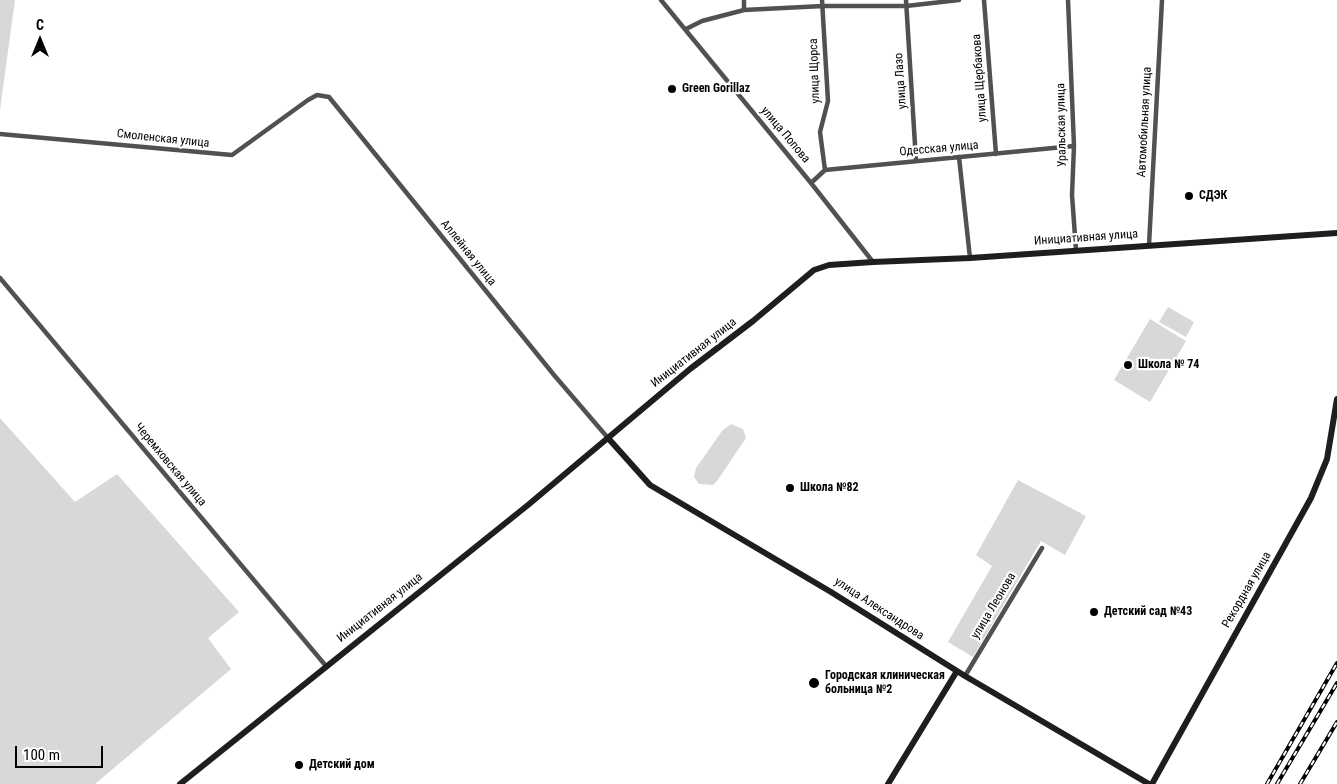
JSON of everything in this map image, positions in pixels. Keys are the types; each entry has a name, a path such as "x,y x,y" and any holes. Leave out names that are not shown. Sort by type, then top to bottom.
{"main road":[{"name":"Инициативная улица","path":"180,784 528,505 814,270 828,265 970,258 1337,233"},
{"name":"Рекордная улица","path":"1150,784 1312,498 1327,459 1337,399"},
{"name":"улица Александрова","path":"608,438 650,484 831,592 965,676 1150,784"},
{"path":"888,784 957,671"}],"street":[{"name":"улица Попова","path":"660,0 812,183 873,262"},
{"path":"744,0 744,10"},
{"name":"улица Щорса","path":"822,0 828,101 820,132 825,170"},
{"path":"686,29 702,21 744,10 959,0"},
{"name":"улица Щербакова","path":"984,0 996,154"},
{"name":"Уральская улица","path":"1068,0 1074,146 1072,195 1076,250"},
{"name":"Автомобильная улица","path":"1149,245 1162,0"},
{"name":"улица Лазо","path":"906,3 916,161"},
{"name":"Аллейная улица","path":"308,100 317,95 329,97 554,376 608,438"},
{"name":"Смоленская улица","path":"0,134 232,155 308,100"},
{"name":"Одесская улица","path":"825,170 1074,146"},
{"path":"959,157 970,258"},
{"path":"812,183 825,170"},
{"name":"Черемховская улица","path":"0,278 326,666"},
{"name":"улица Леонова","path":"965,676 1042,548"}],"shaded area":[{"path":"0,0 15,0 0,110"},
{"path":"1168,307 1194,322 1186,337 1159,322"},
{"path":"1150,319 1186,341 1150,402 1114,380"},
{"path":"0,418 75,502 117,474 239,612 208,638 231,669 95,784 0,784"},
{"path":"731,424 743,429 746,438 713,485 699,484 694,477 696,468 722,431"},
{"path":"1018,480 1086,516 1065,555 1041,541 973,657 948,642 992,566 976,555"}],"railway":[{"path":"1267,784 1337,663"},
{"path":"1277,784 1337,683"},
{"path":"1300,784 1337,722"}],"place":[{"name":"Green Gorillaz","path":"672,89"},
{"name":"СДЭК","path":"1189,196"},
{"name":"Школа № 74","path":"1128,365"},
{"name":"Школа №82","path":"790,488"},
{"name":"Детский сад №43","path":"1094,612"},
{"name":"Городская клиническая больница №2","path":"814,683"},
{"name":"Детский дом","path":"299,765"}]}
